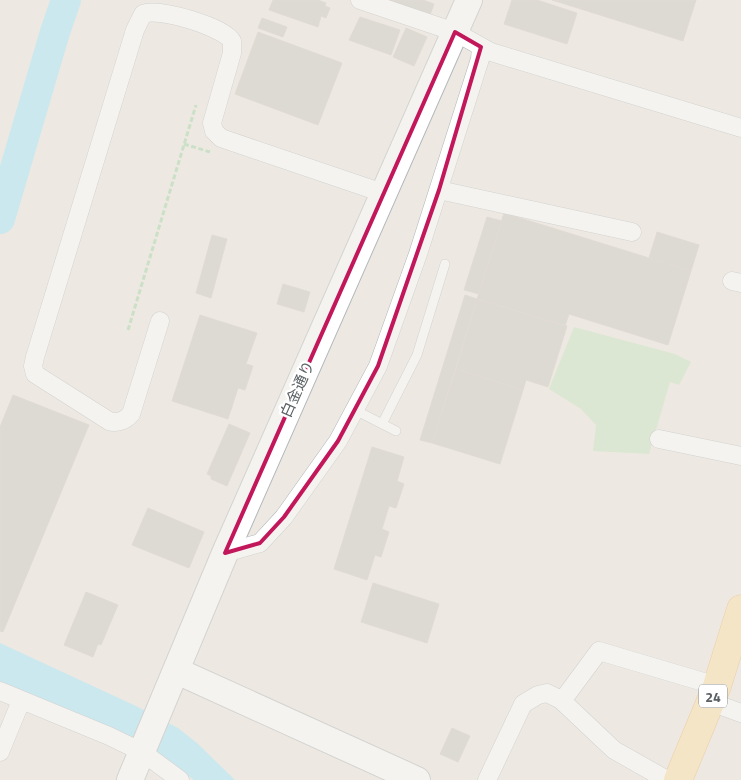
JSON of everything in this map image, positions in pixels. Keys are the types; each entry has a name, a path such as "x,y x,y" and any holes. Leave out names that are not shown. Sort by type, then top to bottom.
{"main road":[{"name":"24","path":"678,780 714,694 740,618"}],"street":[{"path":"360,0 455,32 473,40 480,47 741,128"},
{"name":"白金通り","path":"130,780 225,553 469,0"},
{"path":"160,321 131,414 118,422 109,421 38,378 33,370 34,357 132,40 139,18 143,14 160,12 220,30 232,41 232,53 212,123 214,131 220,138 383,193"},
{"path":"225,553 250,548 267,537 284,517 338,441 378,366 439,190 480,59 480,47"},
{"path":"439,190 632,232"},
{"path":"659,439 741,456"},
{"path":"562,701 599,651 714,694 741,713"},
{"path":"177,671 417,780"},
{"path":"0,691 109,736 142,752 180,780"},
{"path":"487,780 523,704 538,695 547,693 562,701 614,750 667,780"},
{"path":"0,752 21,701"}],"lane":[{"path":"382,424 416,355 445,264"},
{"path":"355,410 396,431"}],"path":[{"path":"128,330 196,105"}],"highlighted area":[{"path":"455,32 481,47 439,190 378,366 338,441 284,517 260,543 225,553 336,300"}],"green space":[{"path":"574,327 675,354 691,362 679,385 670,382 649,454 593,451 596,425 581,409 549,389"}],"water":[{"path":"0,643 136,706 178,728 197,743 235,780 194,780 165,759 0,683"}],"building":[{"path":"273,0 318,0 326,3 325,6 330,8 326,18 321,16 318,27 269,10"},
{"path":"386,0 423,0 434,4 430,15"},
{"path":"512,0 537,0 577,13 567,44 504,24"},
{"path":"552,0 696,0 683,41"},
{"path":"360,17 400,30 391,55 349,40"},
{"path":"262,18 287,27 283,37 258,28"},
{"path":"406,28 427,37 414,66 393,57"},
{"path":"258,32 342,63 318,125 235,94"},
{"path":"504,213 691,271 668,345 569,314 565,326 477,299"},
{"path":"487,217 502,221 479,294 464,290"},
{"path":"657,232 699,245 691,271 649,258"},
{"path":"212,235 227,239 211,298 196,293"},
{"path":"283,284 310,292 304,312 277,304"},
{"path":"465,295 477,299 432,443 420,440"},
{"path":"477,299 567,326 548,387 526,380 523,390 456,369"},
{"path":"200,315 257,333 246,364 253,366 245,390 238,388 228,419 172,401"},
{"path":"456,369 523,390 500,464 432,443"},
{"path":"13,395 89,425 3,632 0,631 0,427"},
{"path":"229,424 250,433 227,486 211,479 211,476 207,474"},
{"path":"372,447 404,457 397,481 404,484 396,508 389,506 382,529 389,532 381,557 375,555 367,580 334,569"},
{"path":"148,508 204,532 189,568 132,545"},
{"path":"373,583 439,604 427,643 361,622"},
{"path":"86,592 118,605 101,645 98,644 93,657 64,645"},
{"path":"452,728 470,736 458,762 440,754"}],"waterway":[{"path":"0,219 66,0"}]}
